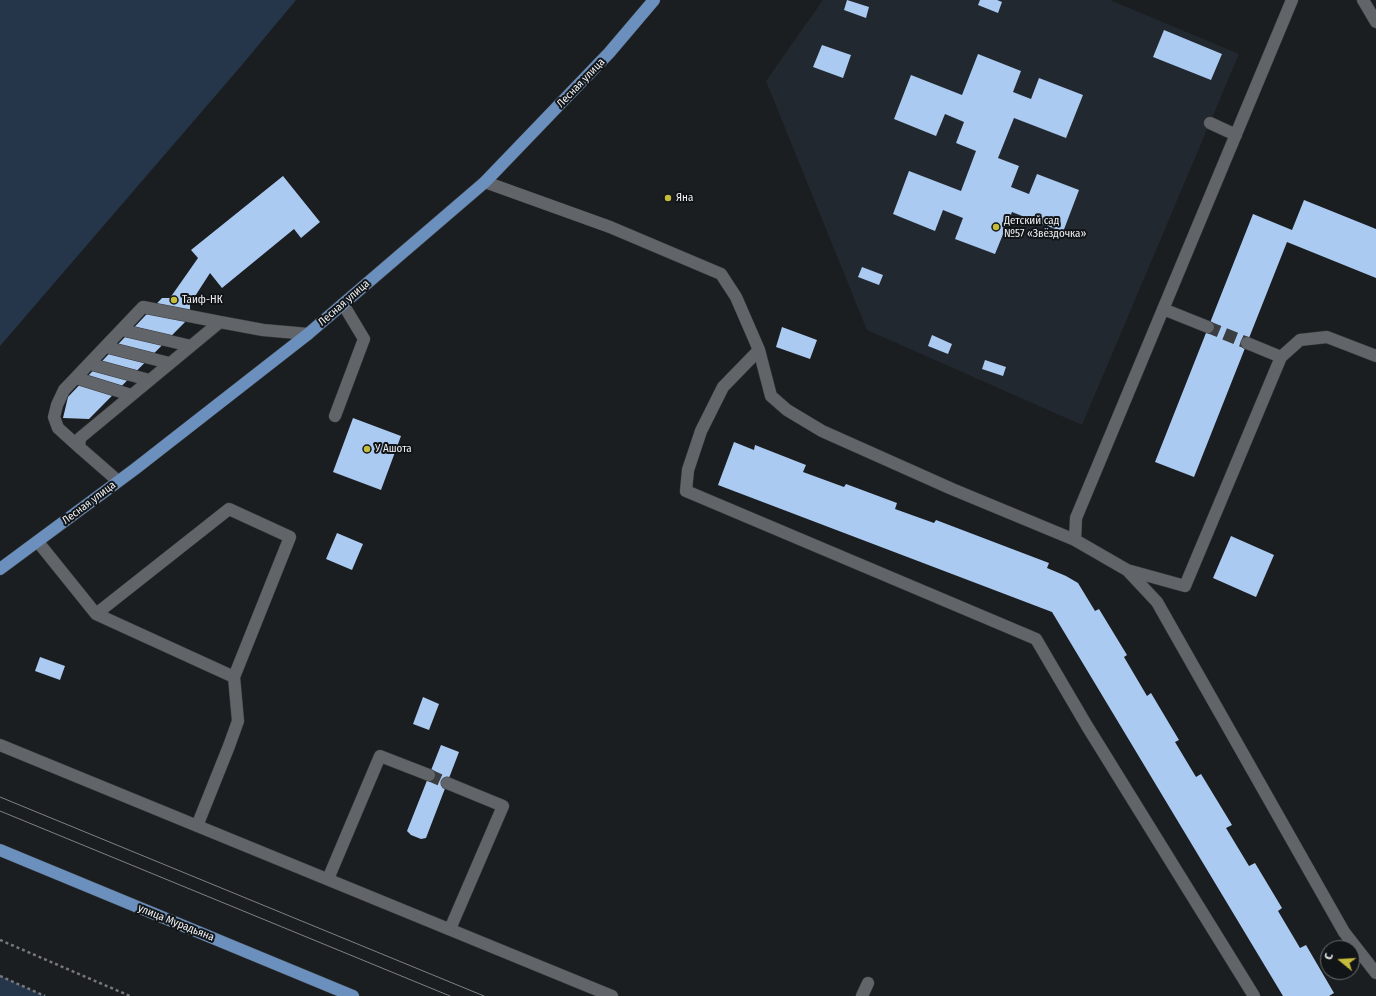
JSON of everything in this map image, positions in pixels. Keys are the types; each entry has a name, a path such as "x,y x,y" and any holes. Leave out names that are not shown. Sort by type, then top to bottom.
{"main road":[{"name":"Лесная улица","path":"0,569 118,481 308,334 485,182 609,53 654,0"},
{"name":"улица Мурадьяна","path":"0,850 353,996"}],"lane":[{"path":"1075,540 1076,518 1292,0"},
{"path":"1363,0 1376,22"},
{"path":"1210,123 1236,136"},
{"path":"485,182 610,227 721,274 736,297 759,350 771,396 787,410 816,427 952,489 1075,540 1127,570 1185,586 1281,357 1300,340 1327,337 1376,356"},
{"path":"335,416 364,339 343,304"},
{"path":"118,481 58,428 54,417 57,405 64,390 143,307 263,330 308,334"},
{"path":"1163,309 1208,327"},
{"path":"78,447 80,438 148,380 220,322"},
{"path":"122,330 191,346"},
{"path":"1247,344 1281,357"},
{"path":"106,347 170,363"},
{"path":"759,350 723,387 701,432 688,470 686,491 1036,639 1087,726 1254,996"},
{"path":"90,364 148,380"},
{"path":"76,378 131,395"},
{"path":"96,614 229,509 290,537 234,678 238,721 197,826"},
{"path":"38,542 96,614 234,678"},
{"path":"1127,570 1156,602 1344,932 1376,973"},
{"path":"0,745 612,996"},
{"path":"328,879 380,756 428,775"},
{"path":"447,783 503,806 450,929"},
{"path":"862,996 868,983"}],"path":[{"path":"0,940 130,996"},
{"path":"0,976 45,996"}],"shaded area":[{"path":"0,0 296,0 0,346"},
{"name":"Детский сад №57 «Звёздочка»","path":"823,0 1110,0 1239,54 1082,425 867,330 766,81"},
{"path":"0,976 31,990 45,996 0,996"}],"building":[{"path":"847,0 869,7 866,18 844,10"},
{"path":"980,0 997,0 1002,2 998,13 978,5"},
{"path":"1164,30 1222,54 1211,80 1153,57"},
{"path":"822,45 851,55 843,78 813,67"},
{"path":"978,54 1021,71 1013,92 1031,99 1039,78 1083,95 1066,138 1014,118 998,158 1019,166 1011,187 1029,194 1037,174 1079,190 1063,232 1012,212 995,254 955,239 963,218 943,210 935,231 893,214 909,171 961,191 976,151 956,143 964,122 945,114 936,136 894,119 911,75 962,95"},
{"path":"283,176 320,222 301,238 294,229 222,288 210,273 190,304 190,317 89,419 63,418 68,397 162,298 170,298 198,258 191,250"},
{"path":"1304,200 1376,229 1376,278 1287,242 1194,477 1155,462 1253,214 1292,230"},
{"path":"862,267 883,275 879,285 858,277"},
{"path":"782,327 817,340 810,359 776,347"},
{"path":"932,335 952,344 948,354 928,346"},
{"path":"985,360 1006,367 1003,376 982,369"},
{"path":"353,418 401,436 381,490 333,472"},
{"path":"734,442 754,450 755,445 806,465 803,472 844,487 846,484 897,503 895,509 934,523 936,520 1049,563 1047,568 1078,583 1095,611 1099,609 1127,655 1124,657 1147,696 1151,693 1179,740 1175,742 1196,777 1201,774 1232,825 1226,828 1249,866 1255,863 1282,908 1278,911 1300,948 1306,945 1320,969 1320,980 1326,980 1334,993 1329,996 1283,996 1052,612 718,485"},
{"path":"337,533 363,544 352,570 326,559"},
{"path":"1231,536 1274,555 1256,597 1213,578"},
{"path":"40,657 65,666 60,680 35,671"},
{"path":"423,697 439,704 429,730 413,724"},
{"path":"441,745 459,752 426,838 421,839 411,835 407,831"}],"tunnel":[{"path":"1208,327 1247,343"},
{"path":"429,775 447,783"}],"tram line":[{"path":"0,797 484,996"},
{"path":"0,811 450,996"}],"place":[{"name":"Яна","path":"668,198"},
{"name":"Детский сад №57 «Звёздочка»","path":"996,227"},
{"name":"Таиф-НК","path":"174,300"},
{"name":"У Ашота","path":"367,449"}]}
